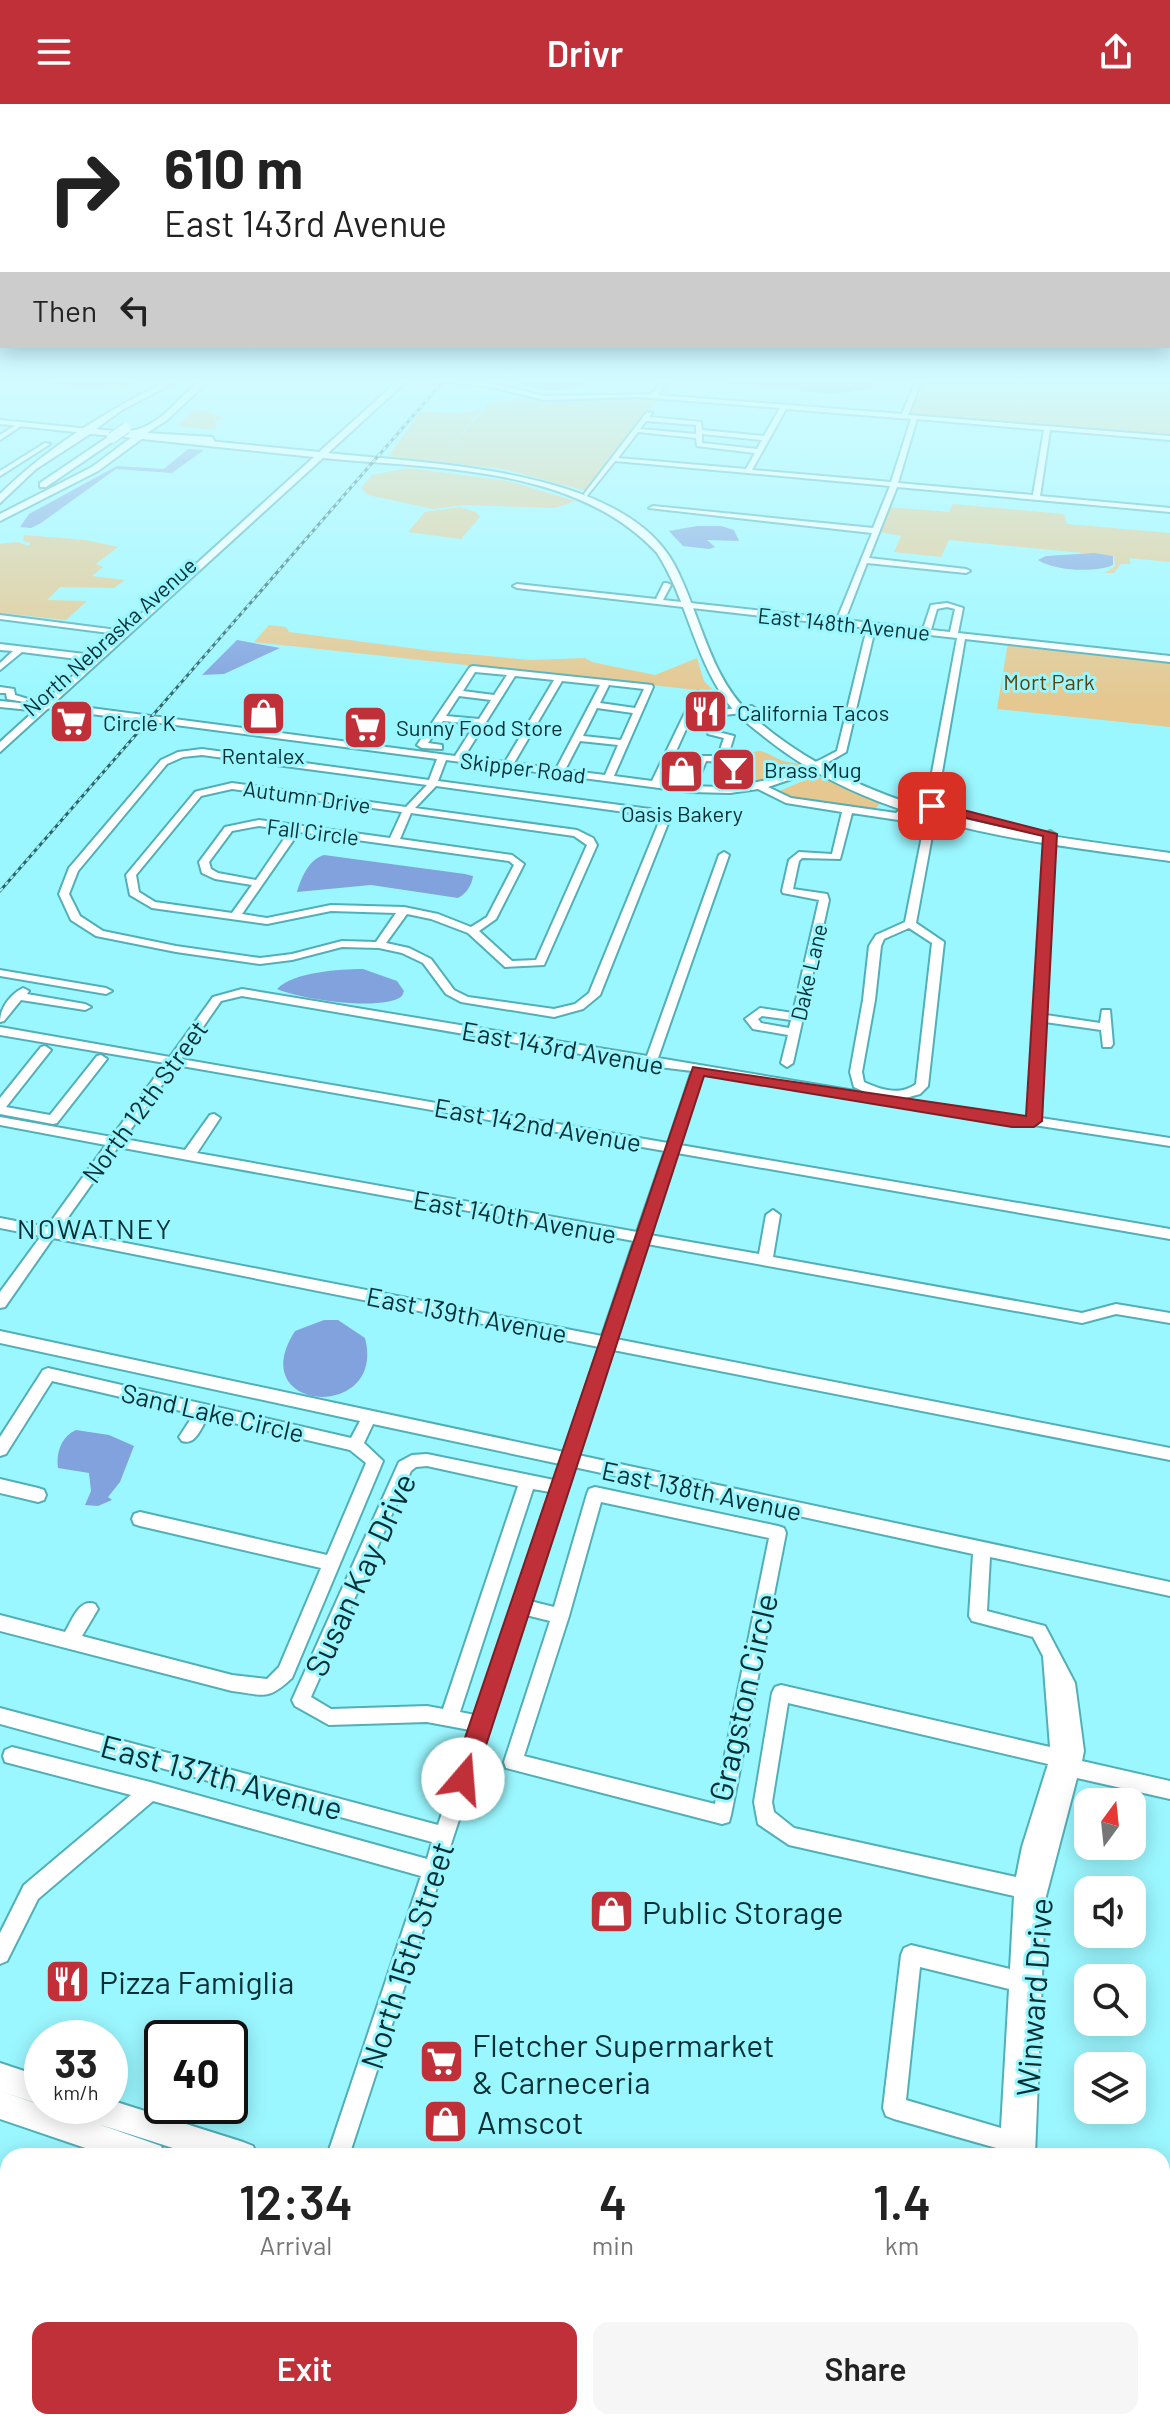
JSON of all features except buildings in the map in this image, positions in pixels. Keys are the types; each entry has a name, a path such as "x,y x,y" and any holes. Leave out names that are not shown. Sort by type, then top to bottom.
{"highway":[{"path":"0,503 15,486"},
{"path":"0,503 30,486"},
{"path":"0,516 45,486"},
{"path":"0,516 60,486"}],"main road":[{"name":"North Nebraska Avenue","path":"0,735 120,632 280,486"},
{"path":"537,486 582,498 619,516 651,539 667,561 746,710 819,763 913,804 992,826 1165,853"},
{"path":"553,486 586,495 633,518 663,542 676,558 692,606"},
{"name":"North Nebraska Avenue","path":"0,748 85,657 120,632"},
{"path":"0,2077 24,2085"},
{"path":"0,2105 127,2148"},
{"path":"128,2120 218,2148"}],"street":[{"path":"586,495 592,486"},
{"path":"840,622 893,486"},
{"path":"912,486 1170,510"},
{"path":"1036,497 1038,486"},
{"path":"653,508 877,531"},
{"path":"864,560 966,571"},
{"path":"658,602 667,585"},
{"name":"East 148th Avenue","path":"517,586 1170,659"},
{"path":"899,816 935,784 959,608 947,605 934,607 926,631"},
{"path":"0,617 120,632"},
{"path":"698,694 658,780 690,789 731,792 762,787 819,763 843,749 872,626"},
{"path":"0,647 85,657"},
{"path":"0,667 21,649"},
{"path":"454,756 420,749 473,669 649,687 610,774"},
{"path":"399,842 412,810 481,722 513,672"},
{"path":"508,765 560,677"},
{"path":"563,767 606,682"},
{"path":"0,690 11,691 10,697 38,704"},
{"path":"457,693 497,698"},
{"path":"0,704 38,704"},
{"name":"Skipper Road","path":"38,704 420,749 508,765 563,767 658,780"},
{"path":"708,704 720,713 746,710"},
{"path":"594,705 638,711"},
{"path":"690,789 703,758 722,759 729,736 713,734 720,713"},
{"path":"440,718 481,722"},
{"path":"577,738 624,743"},
{"path":"202,752 650,812 664,821 594,995 579,1007 554,1013 465,1000 450,992 427,961 405,950 379,945 342,944 292,957 260,961 176,949 100,934 75,918 64,894 73,870 164,762 181,754 202,752"},
{"name":"Autumn Drive","path":"232,786 412,810 577,833 589,840 592,845 540,963 509,965 472,931 434,916 404,910 331,908 267,921 152,905 134,893 131,875 198,794 232,786"},
{"path":"762,787 789,801 926,822 929,825 910,924"},
{"name":"Dake Lane","path":"787,1063 824,900 823,896 787,891 794,860 799,855 836,857 848,809"},
{"name":"Fall Circle","path":"256,883 215,876 206,871 204,862 229,829 259,823 512,858 519,864 491,919 472,931"},
{"path":"235,917 296,829"},
{"path":"1034,1121 1050,837"},
{"path":"651,1062 724,855"},
{"path":"379,945 404,910"},
{"path":"910,924 938,942 922,1086 915,1093 903,1096 869,1090 858,1084 856,1072 875,946 880,937 910,924"},
{"path":"0,973 106,991"},
{"path":"0,1018 33,979"},
{"name":"East 143rd Avenue","path":"242,992 1012,1121 1034,1121 1170,1142"},
{"name":"North 12th Street","path":"0,1303 217,999 242,992"},
{"path":"18,996 85,1007"},
{"path":"794,1032 757,1026 751,1019 760,1012 798,1017"},
{"path":"1106,1012 1107,1044"},
{"path":"1040,1018 1106,1027"},
{"name":"East 142nd Avenue","path":"0,1031 1170,1234"},
{"path":"45,1050 0,1108 53,1120 101,1059"},
{"name":"North 15th Street","path":"341,2148 698,1070"},
{"path":"188,1156 214,1118"},
{"name":"East 140th Avenue","path":"0,1121 1082,1318 1116,1309 1170,1318"},
{"path":"765,1260 773,1215"},
{"name":"East 139th Avenue","path":"0,1223 1170,1454"},
{"name":"East 138th Avenue","path":"0,1337 1170,1589"},
{"path":"0,1450 48,1374 70,1378 86,1354"},
{"name":"Sand Lake Circle","path":"70,1378 355,1445"},
{"path":"187,1437 204,1410"},
{"path":"0,1623 232,1683 270,1687 286,1672 375,1461 355,1445 369,1417"},
{"name":"Susan Kay Drive","path":"481,1724 427,1714 329,1717 301,1700 405,1467 412,1461 427,1460 560,1488"},
{"path":"449,1718 528,1481"},
{"path":"0,1486 38,1495"},
{"name":"Gragston Circle","path":"595,1494 778,1533 722,1815 513,1762 560,1616 595,1494"},
{"path":"140,1519 333,1564"},
{"name":"Winward Drive","path":"982,1550 978,1616 1039,1631 1052,1653 1050,1667 1065,1763 1032,1847 1018,2148"},
{"path":"520,1606 560,1616"},
{"path":"70,1640 89,1609"},
{"path":"1031,1891 789,1836 779,1829 765,1817 763,1802 781,1693 1044,1753 1065,1763 1170,1790"},
{"name":"East 137th Avenue","path":"0,1716 444,1836"},
{"path":"12,1756 433,1870"},
{"path":"0,1954 31,1892 150,1791"},
{"path":"1012,2148 894,2108 911,1955 1026,1984"}],"green space":[{"path":"527,486 576,501 555,508 464,505 433,509 368,495 361,488"},
{"path":"569,486 590,486 586,491"},
{"path":"953,504 1064,514 1067,524 1170,533 1170,562 1129,558 1131,564 1121,564 1114,573 1105,573 1115,566 1114,556 949,540 941,557 894,552 901,536 880,532 889,507 949,512"},
{"path":"460,507 476,512 480,517 461,539 408,532 425,512"},
{"path":"24,535 86,540 118,547 96,564 103,567 92,576 125,580 114,588 60,587 47,600 87,601 66,620 0,613 0,544 17,542 29,546 31,543 23,541"},
{"path":"269,625 286,627 289,632 433,651 531,660 585,658 655,675 697,658 704,681 715,692 254,642"},
{"name":"Mort Park","path":"1008,642 1170,660 1170,727 997,709"},
{"path":"760,751 803,766 739,789 730,779 736,780 742,760 735,759 744,753"},
{"path":"812,777 823,778 881,802 874,811 795,800 777,792"}],"water":[{"path":"79,486 92,486 41,523 31,528 20,527 29,514"},
{"path":"721,526 734,530 739,541 707,540 715,547 709,549 683,546 669,531"},
{"path":"1094,553 1113,556 1113,565 1075,570 1054,567 1038,560 1046,556"},
{"path":"237,640 280,648 224,674 202,675"},
{"path":"324,855 473,876 468,889 458,898 371,885 297,892 310,865"},
{"path":"363,969 397,981 404,991 402,996 378,1003 341,1002 303,997 277,989 305,975"},
{"path":"324,1320 338,1320 365,1338 366,1365 356,1384 339,1394 318,1397 300,1391 287,1378 284,1358 295,1331"},
{"path":"76,1430 109,1435 134,1446 120,1482 108,1497 112,1500 98,1506 85,1505 91,1491 89,1473 58,1468 60,1447 66,1437"}],"railway":[{"path":"0,891 352,486"}],"place":[{"name":"California Tacos","path":"706,712"},
{"name":"Rentalex","path":"263,714"},
{"name":"Circle K","path":"72,722"},
{"name":"Sunny Food Store","path":"365,727"},
{"name":"Brass Mug","path":"733,769"},
{"name":"Oasis Bakery","path":"682,772"},
{"name":"Public Storage","path":"611,1911"},
{"name":"Pizza Famiglia","path":"68,1981"},
{"name":"Fletcher Supermarket & Carneceria","path":"441,2062"},
{"name":"Amscot","path":"446,2121"}],"district":[{"name":"NOWATNEY","path":"95,1228"}],"route":[{"path":"463,1779 698,1070 1012,1121 1034,1121 1050,834 932,806"}]}
